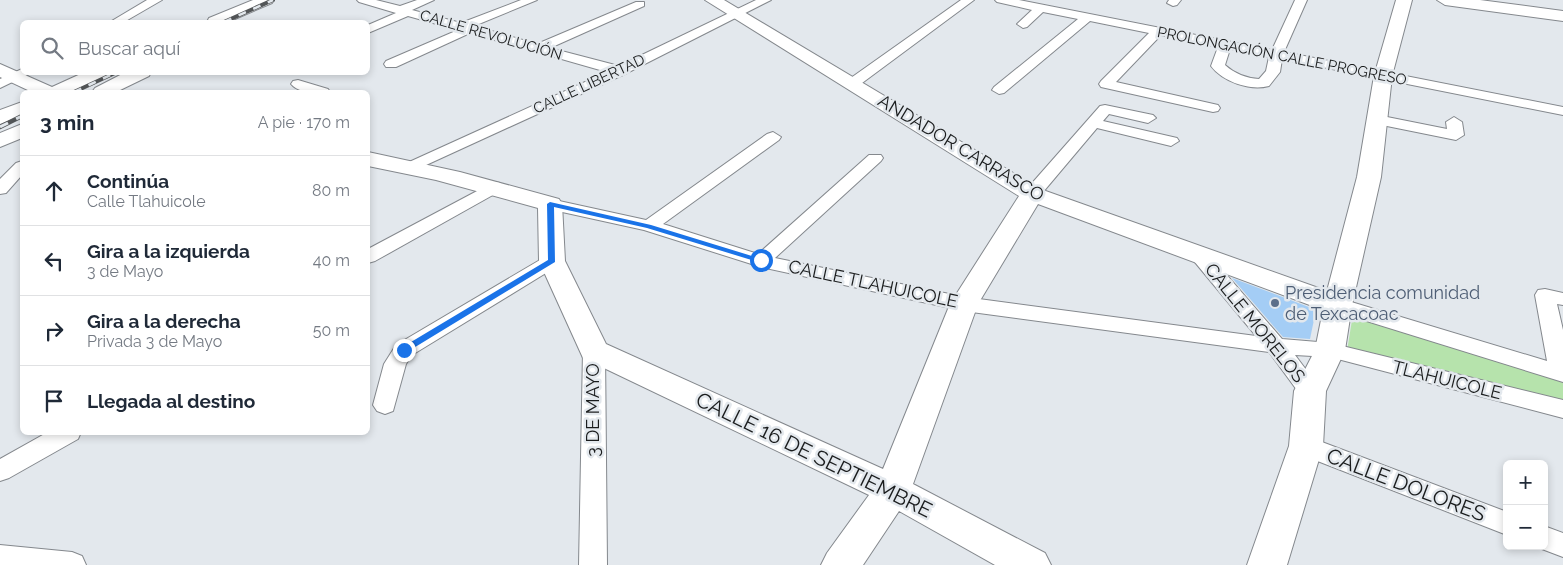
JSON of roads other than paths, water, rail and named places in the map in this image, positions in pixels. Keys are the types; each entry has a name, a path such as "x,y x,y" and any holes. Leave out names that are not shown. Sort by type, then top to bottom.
{"street":[{"path":"120,20 156,0"},
{"name":"CALLE REVOLUCIÓN","path":"363,0 620,71"},
{"path":"370,28 428,0"},
{"path":"391,64 466,28 531,0"},
{"name":"ANDADOR CARRASCO","path":"713,0 853,83 1032,194 1338,305"},
{"name":"CALLE LIBERTAD","path":"413,166 620,71 765,0"},
{"path":"853,83 968,0"},
{"name":"PROLONGACIÓN CALLE PROGRESO","path":"1001,0 1563,111"},
{"path":"1225,45 1218,66 1227,74 1260,84 1264,83 1273,72 1276,55 1301,0"},
{"path":"1267,565 1306,446 1310,391 1330,350 1338,305 1369,177 1383,76 1404,0"},
{"path":"1445,0 1563,16"},
{"path":"221,20 272,2"},
{"path":"245,20 272,2"},
{"path":"538,48 640,4"},
{"path":"1023,24 1040,8"},
{"path":"999,90 1088,18"},
{"path":"1158,31 1106,84 1213,108"},
{"path":"61,90 95,75"},
{"path":"106,90 136,75"},
{"path":"11,76 42,90"},
{"path":"298,84 317,90"},
{"path":"0,118 20,109"},
{"path":"841,565 893,490 964,304 1032,194 1105,109 1148,118"},
{"path":"1377,120 1456,136 1454,122"},
{"path":"1094,123 1171,141"},
{"path":"0,141 20,131"},
{"path":"649,226 773,137"},
{"path":"761,260 875,158"},
{"name":"CALLE TLAHUICOLE","path":"370,159 413,166 550,204 649,226 761,260 964,304 1276,346 1330,350"},
{"path":"0,189 20,168"},
{"path":"371,251 494,187"},
{"name":"3 DE MAYO","path":"550,204 552,260 594,351 593,565"},
{"name":"CALLE MORELOS","path":"1199,255 1276,346 1310,391"},
{"path":"385,405 395,364 404,350 552,260"},
{"path":"1338,305 1562,374 1545,295 1563,299"},
{"name":"TLAHUICOLE","path":"1330,350 1563,409"},
{"name":"CALLE 16 DE SEPTIEMBRE","path":"594,351 893,490 1031,565"},
{"path":"0,471 64,435"},
{"name":"CALLE DOLORES","path":"1306,446 1503,522"},
{"path":"1548,539 1563,545"},
{"path":"0,557 72,565"}],"railway":[{"path":"228,20 273,0"},
{"path":"78,90 111,75"},
{"path":"0,127 20,117"}],"place":[{"name":"Presidencia comunidad de Texcacoac","path":"1275,303"}]}
